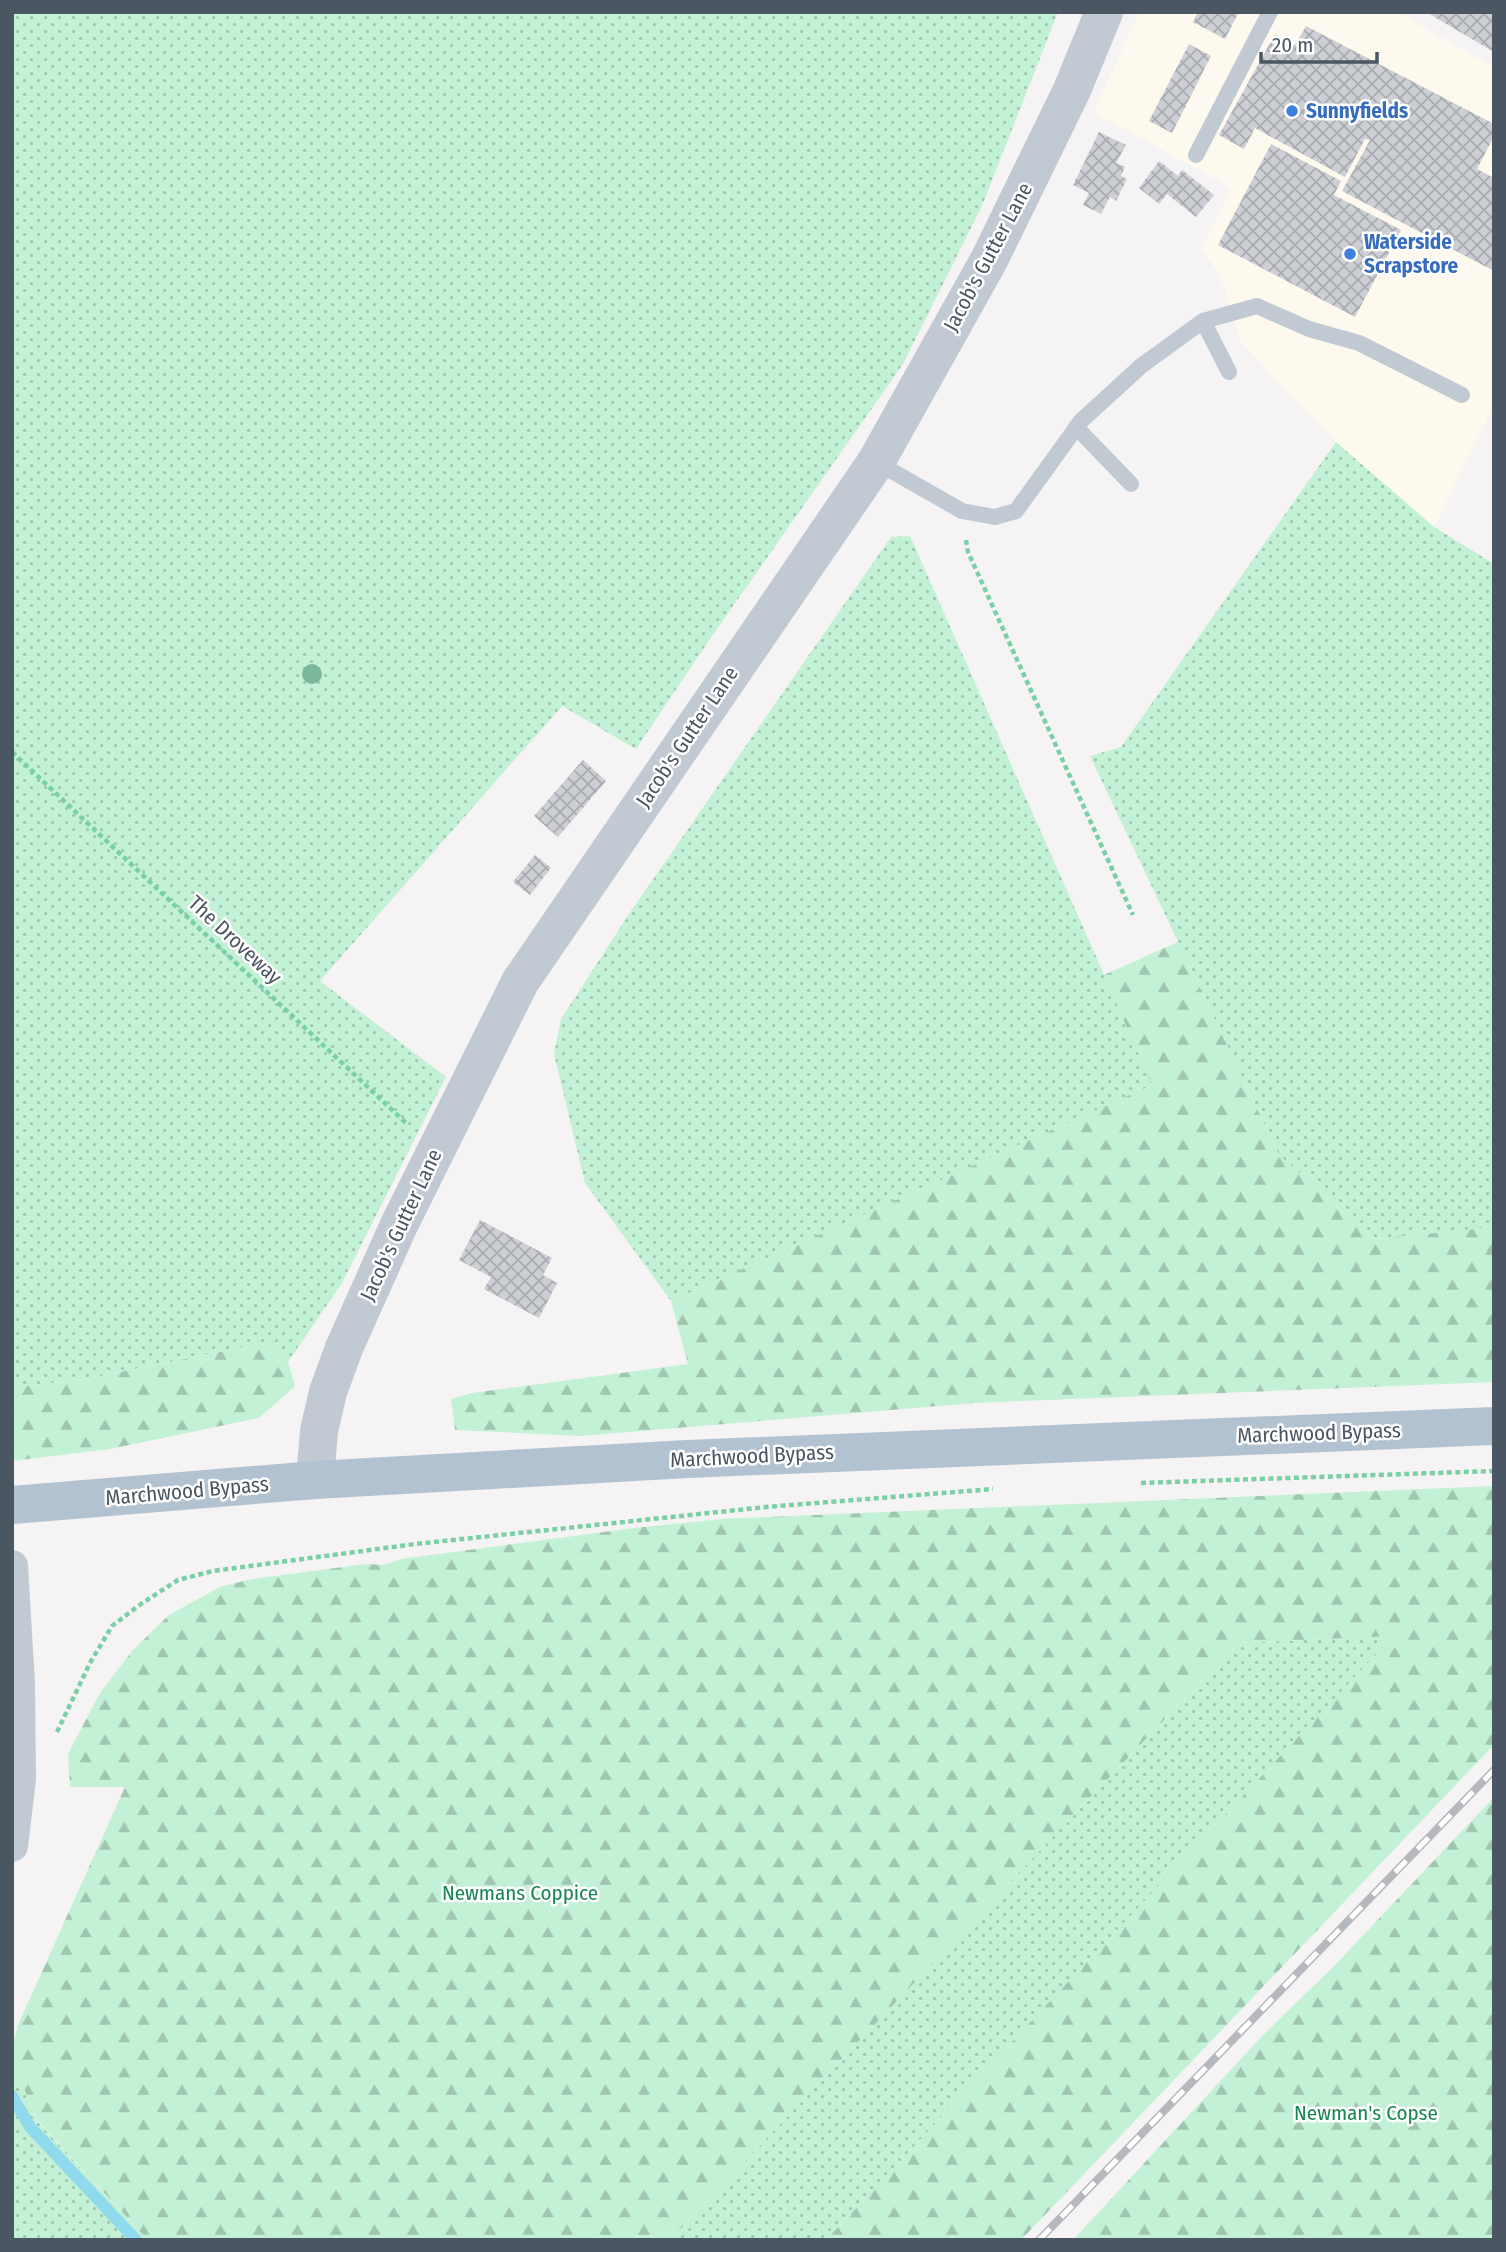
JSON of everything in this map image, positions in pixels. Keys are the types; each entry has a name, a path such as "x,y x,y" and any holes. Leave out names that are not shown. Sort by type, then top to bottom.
{"main road":[{"name":"Marchwood Bypass","path":"12,1505 315,1479 687,1459 1494,1426"}],"street":[{"name":"Jacob's Gutter Lane","path":"315,1479 320,1431 328,1392 350,1336 435,1151 520,982 876,462 989,260 1072,90 1104,12"},
{"path":"12,1566 19,1684 20,1779 12,1846"}],"lane":[{"path":"1196,155 1270,12"},
{"path":"876,462 962,511 995,517 1016,511 1076,427 1141,366 1203,321 1258,306 1309,329 1359,343 1462,395"},
{"path":"1203,321 1229,372"},
{"path":"1076,427 1131,484"}],"path":[{"path":"962,511 968,551 1133,915"},
{"name":"The Droveway","path":"12,752 435,1151"},
{"path":"1138,1483 1494,1471"},
{"path":"20,1779 47,1750 90,1663 112,1626 178,1580 213,1571 415,1544 766,1507 1000,1488"}],"shaded area":[{"path":"1139,12 1397,12 1494,67 1494,405 1434,527 1336,442 1241,343 1220,274 1201,250 1231,188 1094,112"}],"green space":[{"path":"12,12 1058,12 982,206 903,364 636,749 562,706 320,981 446,1077 342,1283 288,1362 273,1341 91,1378 12,1388"},
{"path":"1336,442 1434,527 1494,564 1494,1227 1374,1239 1279,1155 1090,756 1121,747"},
{"path":"910,536 1153,1085 671,1301 585,1183 554,1054 561,1019 629,914 891,537"},
{"path":"1178,942 1279,1155 1374,1239 1494,1227 1494,1382 974,1403 581,1436 455,1430 451,1399 472,1393 688,1364 671,1301 1152,1085 1104,975"},
{"path":"273,1341 288,1362 295,1386 259,1418 110,1449 12,1461 12,1388 91,1378"},
{"name":"Newmans Coppice","path":"1494,1486 1494,1745 1021,2240 826,2240 1393,1636 1237,1643 670,2240 148,2240 37,2120 23,2086 12,2073 12,2046 18,2025 125,1787 70,1787 68,1754 100,1693 132,1651 169,1615 220,1587 252,1579 366,1564 384,1565 401,1559 722,1519"},
{"path":"1394,1636 826,2240 670,2240 1237,1643"},
{"name":"Newman's Copse","path":"1494,1797 1494,2240 1073,2240 1263,2035 1335,1965"},
{"path":"12,2073 23,2086 37,2121 148,2240 12,2240"}],"building":[{"path":"1198,12 1239,12 1225,39 1193,22"},
{"path":"1426,12 1494,12 1494,52"},
{"path":"1306,26 1494,124 1494,136 1477,169 1494,178 1494,271 1342,191 1370,140 1365,139 1345,177 1255,128 1244,149 1219,135 1275,34 1295,45"},
{"path":"1189,44 1211,56 1172,133 1149,121"},
{"path":"1099,132 1126,145 1116,163 1125,167 1121,176 1127,179 1116,201 1110,197 1101,214 1083,205 1089,193 1073,185"},
{"path":"1271,144 1341,181 1334,195 1401,230 1355,317 1218,245"},
{"path":"1159,161 1178,176 1182,170 1214,195 1196,217 1167,194 1159,204 1139,188"},
{"path":"583,760 606,781 558,837 534,816"},
{"path":"535,855 551,868 530,895 513,882"},
{"path":"480,1220 552,1258 543,1275 557,1283 539,1318 484,1289 491,1277 459,1260"}],"waterway":[{"path":"12,2096 30,2127 136,2240"}],"railway":[{"path":"1039,2240 1494,1770"}],"place":[{"name":"Sunnyfields","path":"1292,111"},
{"name":"Waterside Scrapstore","path":"1350,254"}]}
